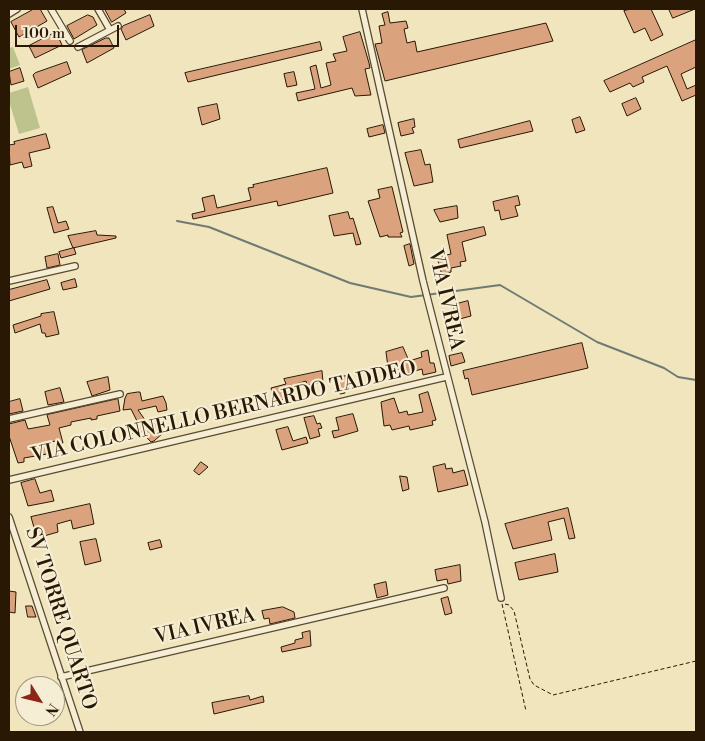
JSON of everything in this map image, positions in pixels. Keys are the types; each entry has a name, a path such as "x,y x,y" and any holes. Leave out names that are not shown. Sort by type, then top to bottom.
{"street":[{"path":"9,14 17,9"},
{"path":"51,9 70,41"},
{"path":"98,9 110,30"},
{"name":"VIA IVREA","path":"362,9 423,281 446,377 485,522 501,601"},
{"path":"78,47 118,26"},
{"path":"9,281 75,266"},
{"name":"VIA COLONNELLO BERNARDO TADDEO","path":"9,480 446,377"},
{"path":"9,418 120,394"},
{"name":"SV TORRE QUARTO","path":"9,517 61,676"},
{"name":"VIA IVREA","path":"65,676 444,588"},
{"name":"SV TORRE QUARTO","path":"65,689 80,732"}],"path":[{"path":"501,601 509,605 514,611 530,679 534,686 553,695 696,661"},
{"path":"501,601 526,711"}],"green space":[{"path":"13,47 20,65 9,69 9,48"},
{"path":"28,87 40,128 19,134 9,101 9,93"}],"building":[{"path":"34,9 40,9 47,21 19,37 11,22"},
{"path":"105,9 124,9 126,13 112,22"},
{"path":"651,9 663,35 651,41 645,28 634,33 624,11"},
{"path":"669,9 695,9 673,18"},
{"path":"388,12 390,23 406,21 408,28 404,29 407,43 415,41 417,52 546,23 553,41 385,81 375,44 382,43 379,26 385,25 382,14"},
{"path":"88,15 93,17 97,25 74,39 67,26"},
{"path":"150,15 154,26 126,40 121,29 123,26"},
{"path":"56,32 62,45 35,58 29,46"},
{"path":"360,32 370,68 365,69 371,95 355,96 352,88 298,101 296,93 315,89 310,67 316,65 321,88 331,85 326,63 336,61 333,54 347,51 343,37"},
{"path":"109,38 114,48 87,63 82,50"},
{"path":"696,40 696,67 681,74 687,89 696,85 696,95 682,101 667,66 642,77 644,82 633,87 630,83 610,92 604,81"},
{"path":"320,42 322,50 188,82 185,73"},
{"path":"67,62 71,73 38,88 33,75 35,73"},
{"path":"20,68 24,81 11,85 9,72"},
{"path":"294,72 297,85 287,87 284,74"},
{"path":"636,98 641,109 627,116 622,104"},
{"path":"217,104 220,119 202,125 198,108"},
{"path":"580,117 585,130 576,133 572,120"},
{"path":"414,119 415,127 412,128 414,133 401,136 398,123"},
{"path":"530,121 533,131 460,148 458,140"},
{"path":"383,125 385,133 369,137 367,129"},
{"path":"46,134 50,148 29,153 32,166 24,168 22,162 10,165 9,145"},
{"path":"421,150 425,165 430,164 433,182 414,186 405,153"},
{"path":"327,168 333,193 278,206 277,201 193,219 192,214 205,211 202,198 214,195 217,208 251,200 248,188 254,187 253,185"},
{"path":"392,187 403,232 400,233 402,237 388,237 388,235 380,237 368,201 380,198 378,190"},
{"path":"518,196 520,205 515,206 518,216 501,220 499,210 495,211 493,202"},
{"path":"457,206 458,218 440,222 434,210"},
{"path":"53,207 58,223 66,221 69,229 54,233 47,208"},
{"path":"348,212 350,219 353,218 361,244 356,245 353,233 334,236 329,216"},
{"path":"484,227 486,235 462,242 466,261 460,262 461,266 451,268 451,272 442,276 437,257 451,254 447,235"},
{"path":"96,231 97,235 116,236 116,238 73,248 68,236"},
{"path":"410,244 414,264 409,266 404,246"},
{"path":"74,248 76,254 61,258 59,252"},
{"path":"58,254 60,265 47,268 45,257"},
{"path":"75,279 77,287 63,290 61,283"},
{"path":"47,280 50,289 9,301 9,290"},
{"path":"468,301 471,316 456,320 453,305"},
{"path":"54,312 59,334 46,337 45,333 42,333 40,324 15,333 13,325 41,316 41,314"},
{"path":"582,343 588,368 472,395 468,378 465,379 463,371"},
{"path":"403,347 409,361 422,357 421,352 428,350 430,363 434,363 436,372 423,375 422,369 401,375 399,369 388,367 386,352"},
{"path":"462,353 465,362 451,366 449,356"},
{"path":"322,371 323,382 307,385 306,381 293,385 294,396 275,402 271,388 286,384 284,379"},
{"path":"346,376 349,388 344,389 345,393 340,394 336,378"},
{"path":"108,377 110,390 92,396 87,382"},
{"path":"60,388 64,402 48,405 45,392"},
{"path":"140,392 142,401 163,396 166,403 167,410 158,412 156,406 138,410 148,424 152,421 163,433 151,442 138,428 131,435 128,429 137,421 131,409 123,410 127,394"},
{"path":"428,392 436,420 432,421 433,425 410,430 409,426 392,430 390,425 384,426 381,402 394,398 399,413 407,411 408,415 423,412 419,395"},
{"path":"20,399 23,411 9,414 9,402"},
{"path":"118,399 120,411 97,416 97,419 91,420 91,418 71,422 71,425 59,428 63,443 56,444 56,441 45,443 47,454 24,458 24,462 18,463 9,436 9,424 25,420 28,429 50,425 47,415"},
{"path":"353,414 358,431 334,438 332,431 339,430 336,418"},
{"path":"314,416 317,424 320,423 322,428 318,429 320,436 310,439 304,418"},
{"path":"288,427 293,441 306,437 308,443 282,450 276,430"},
{"path":"201,462 208,467 199,475 194,471"},
{"path":"445,464 446,469 452,468 453,473 464,470 468,485 438,492 433,467"},
{"path":"400,476 407,477 409,489 403,491"},
{"path":"35,479 40,493 51,490 54,501 28,506 21,483"},
{"path":"90,504 94,524 73,529 71,520 57,524 58,532 37,538 31,517"},
{"path":"568,508 575,538 569,539 564,518 548,522 552,540 513,549 505,524"},
{"path":"96,539 101,561 85,565 80,542"},
{"path":"160,540 162,547 150,550 148,543"},
{"path":"555,554 558,572 519,580 515,563"},
{"path":"460,565 461,581 448,584 447,579 437,581 435,570"},
{"path":"386,582 388,595 377,598 374,585"},
{"path":"9,591 16,592 15,613 9,612"},
{"path":"448,597 452,613 445,615 441,599"},
{"path":"26,606 32,606 36,617 28,617"},
{"path":"283,607 294,612 295,618 270,624 269,618 264,619 262,611"},
{"path":"310,631 311,646 282,652 281,647 295,643 295,640 303,638 302,633"},
{"path":"249,696 250,700 263,696 264,702 214,714 212,703"}],"waterway":[{"path":"177,221 209,227 350,283 411,297 500,285 597,342 664,368 678,377 696,380"}]}
